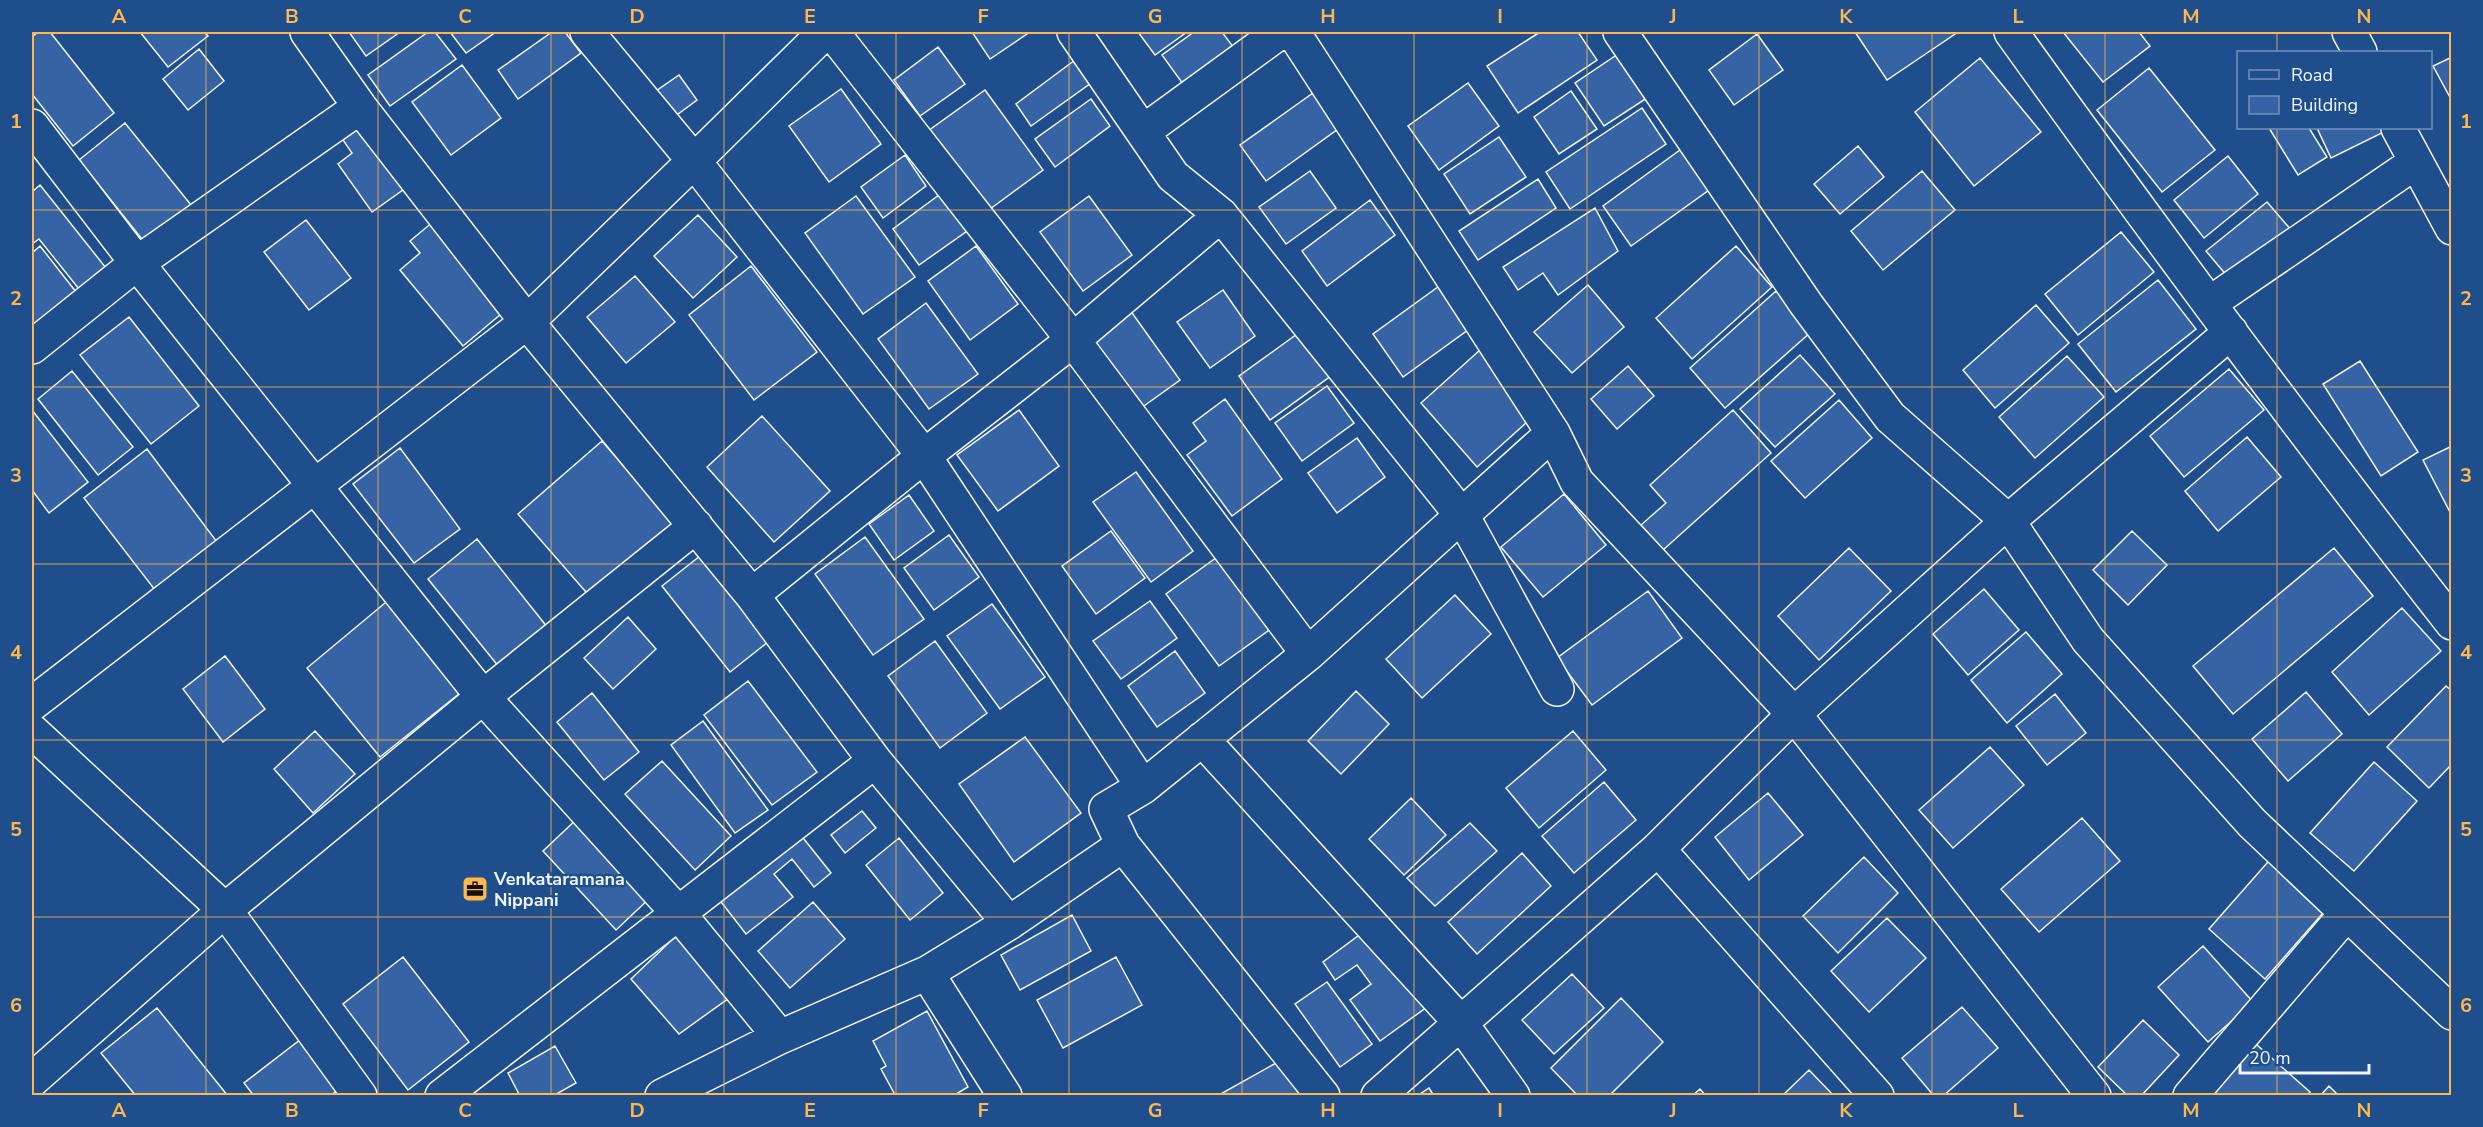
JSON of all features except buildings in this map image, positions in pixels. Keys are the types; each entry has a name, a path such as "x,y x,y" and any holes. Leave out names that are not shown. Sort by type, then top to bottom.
{"street":[{"path":"307,32 360,107 527,322 752,595 875,761 1009,923"},
{"path":"587,32 694,161 924,456 1143,787"},
{"path":"32,704 527,322 825,32"},
{"path":"832,32 1073,340 1308,654"},
{"path":"1074,32 1144,131 1173,177 1221,215 1462,517 1557,689"},
{"path":"1144,131 1280,32"},
{"path":"1293,32 1554,433 1576,482 1794,714 2094,1095"},
{"path":"1620,32 1806,304 1890,417 2008,521 2088,640 2252,824 2451,1013"},
{"path":"2011,32 2102,159 2451,623"},
{"path":"2349,32 2359,51"},
{"path":"32,347 137,262 360,107"},
{"path":"32,126 137,262 483,697 679,914 780,1037"},
{"path":"2399,129 2451,228"},
{"path":"2210,303 2416,162"},
{"path":"752,595 924,456 1073,340 1221,215"},
{"path":"1378,1095 1658,849 1794,714 2008,521 2231,332"},
{"path":"1323,1095 1123,844 1106,808 1143,787 1308,654 1554,433"},
{"path":"32,1080 225,910 483,697 696,526"},
{"path":"32,731 225,910 360,1095"},
{"path":"1202,739 1460,1022 1513,1095"},
{"path":"442,1095 875,761"},
{"path":"675,1092 780,1037 927,973 1009,923 1123,844"},
{"path":"1658,849 1877,1095"},
{"path":"2190,1095 2347,913"},
{"path":"927,973 1005,1095"}],"place":[{"name":"Venkataramana Nippani","path":"475,889"}]}
